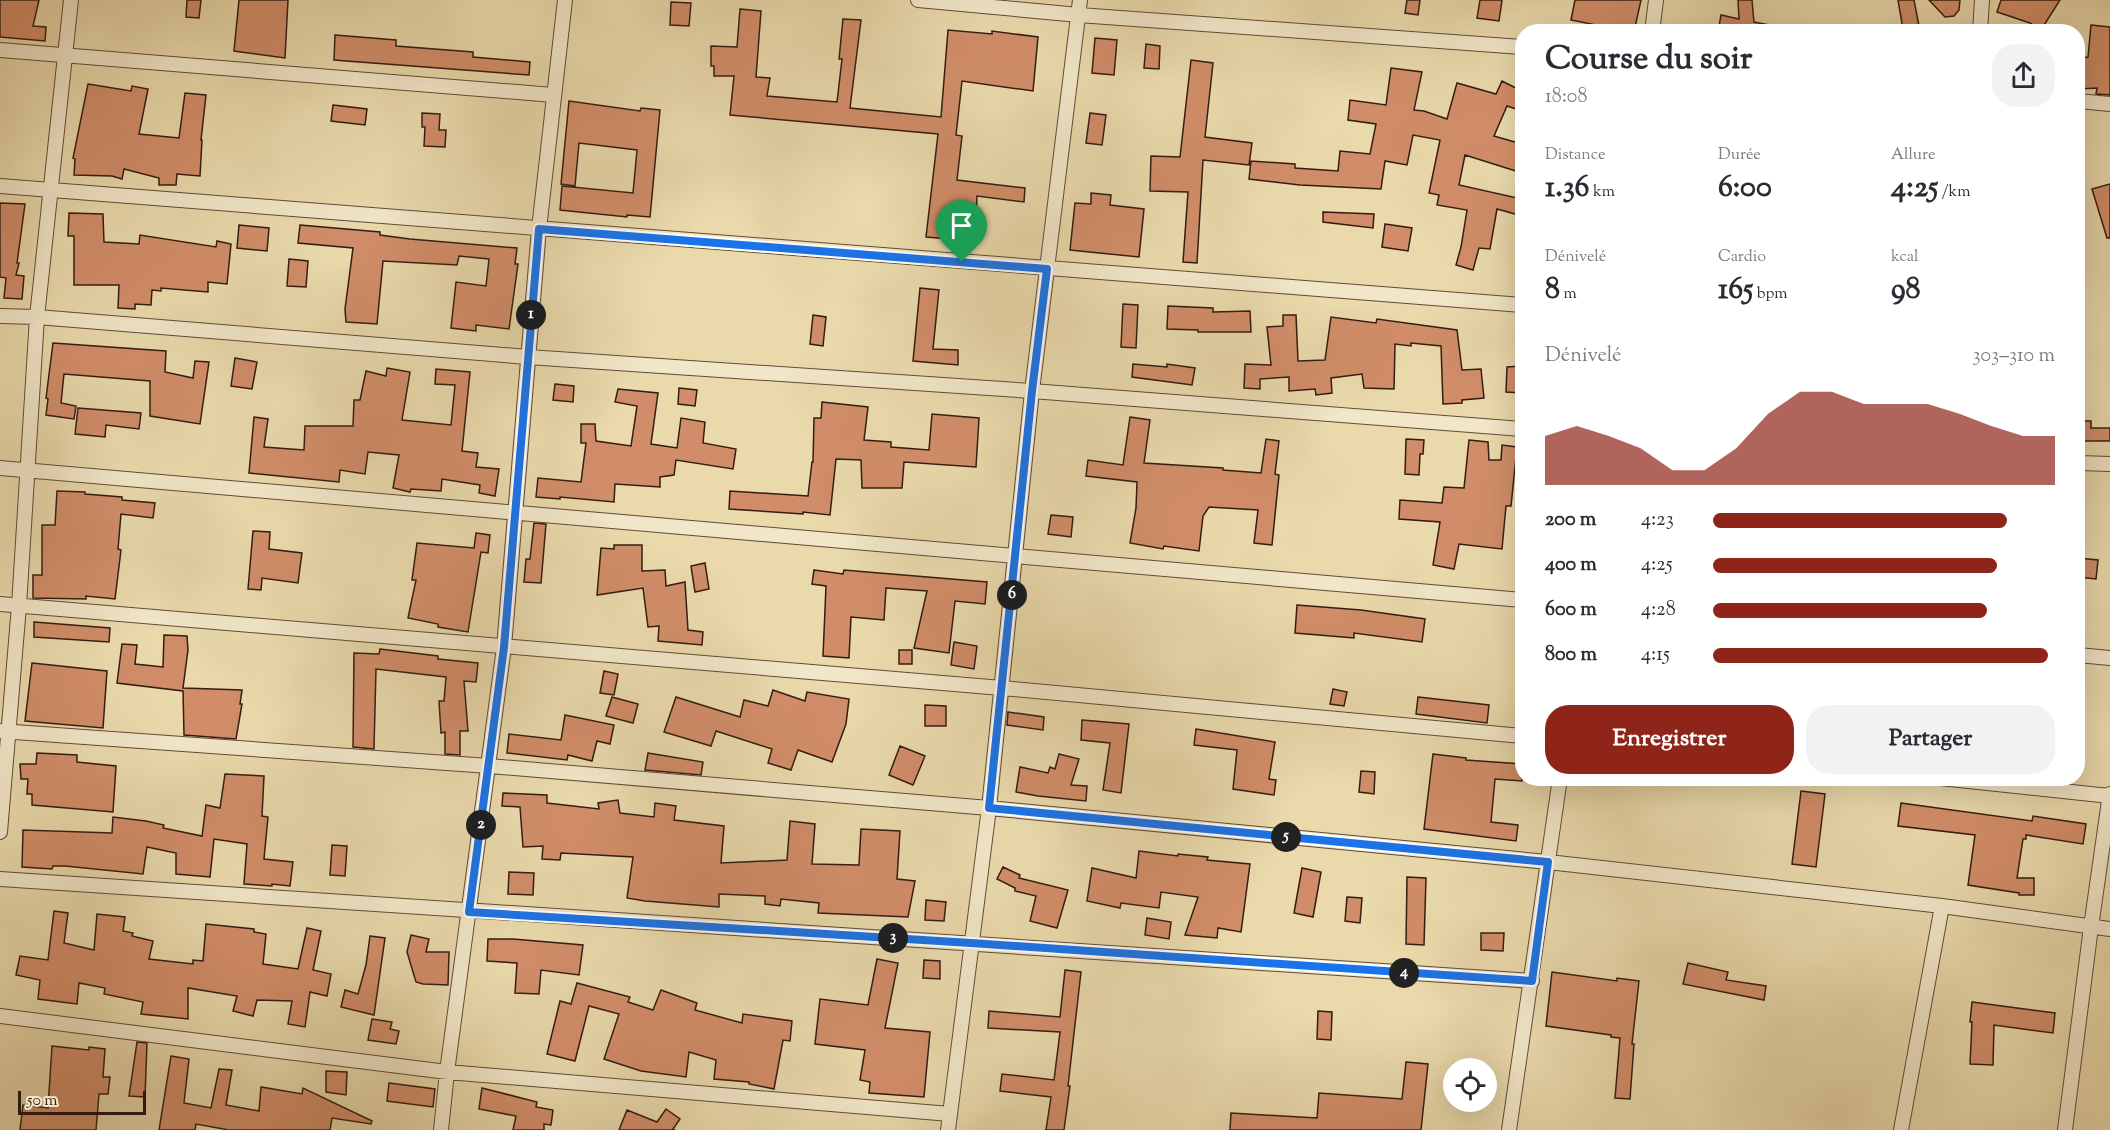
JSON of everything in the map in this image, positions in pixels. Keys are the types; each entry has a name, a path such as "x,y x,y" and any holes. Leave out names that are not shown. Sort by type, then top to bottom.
{"street":[{"path":"0,832 4,731 19,606 38,317 70,0"},
{"path":"441,1130 504,647 539,229 565,0"},
{"path":"918,0 1079,15 1515,46"},
{"path":"948,1130 989,808 1017,555 1032,391 1080,0"},
{"path":"1654,24 1656,0"},
{"path":"1980,24 1982,0"},
{"path":"0,50 553,95"},
{"path":"2085,102 2110,104"},
{"path":"0,186 1515,304"},
{"path":"0,316 38,317 528,357 1032,391 1515,428"},
{"path":"2085,463 2110,464"},
{"path":"0,468 1515,599"},
{"path":"0,604 1002,688 1515,735"},
{"path":"2085,656 2110,658"},
{"path":"4,731 489,766 989,808 1548,862 1942,906 2110,929"},
{"path":"1509,1130 1559,786"},
{"path":"2020,786 2110,795 2066,1130"},
{"path":"0,879 1532,981"},
{"path":"1901,1130 1942,906"},
{"path":"0,1016 447,1072 950,1114"}],"building":[{"path":"0,0 39,0 33,26 46,27 45,41 0,37"},
{"path":"187,0 201,0 199,18 186,17"},
{"path":"239,0 288,0 285,58 234,51"},
{"path":"1407,0 1420,0 1418,15 1405,13"},
{"path":"1480,0 1502,0 1499,21 1477,18"},
{"path":"1575,0 1641,0 1636,24 1591,24 1571,20"},
{"path":"1738,0 1752,0 1754,22 1765,24 1719,24 1721,15 1739,19"},
{"path":"1898,0 1914,0 1919,24 1902,24"},
{"path":"1929,0 1960,0 1959,10 1954,16 1945,17"},
{"path":"2001,0 2060,0 2045,24 2032,24 1997,12"},
{"path":"671,2 691,3 689,26 670,25"},
{"path":"740,9 761,11 756,77 770,78 767,96 837,102 842,59 839,59 843,19 861,20 850,108 941,117 948,30 992,34 992,31 1038,37 1033,91 962,81 956,135 962,136 957,180 1025,188 1024,202 977,196 975,241 926,237 938,134 730,115 734,76 714,76 714,66 711,66 711,46 737,47"},
{"path":"2091,25 2110,27 2110,95 2096,94 2097,88 2085,89 2085,57 2088,57"},
{"path":"335,35 396,40 396,46 473,52 473,57 530,62 529,75 334,60"},
{"path":"1095,38 1117,40 1114,75 1092,73"},
{"path":"1146,44 1160,46 1159,69 1144,68"},
{"path":"1191,60 1213,63 1205,137 1252,143 1249,165 1203,160 1197,263 1183,262 1188,192 1150,191 1151,156 1180,157"},
{"path":"1391,68 1422,72 1414,110 1447,119 1457,83 1496,94 1502,81 1515,88 1515,109 1507,106 1494,136 1515,142 1515,171 1465,155 1459,185 1515,197 1515,214 1497,209 1490,249 1479,248 1473,270 1456,265 1467,210 1437,205 1439,195 1429,193 1440,140 1413,135 1407,165 1385,161 1381,189 1300,185 1249,179 1251,161 1295,164 1295,168 1338,171 1340,151 1370,154 1376,124 1348,120 1350,100 1386,105"},
{"path":"88,84 131,91 132,86 148,89 139,134 179,138 185,93 206,95 200,176 177,174 176,185 159,185 159,178 124,169 122,179 112,176 74,175 75,159 73,158"},
{"path":"569,101 640,111 641,108 660,110 650,217 560,210 562,186 633,193 637,150 579,143 575,186 561,184"},
{"path":"333,105 367,109 365,125 331,121"},
{"path":"422,113 440,114 439,130 446,130 445,147 424,146 425,127 422,127"},
{"path":"1090,113 1106,115 1102,145 1086,143"},
{"path":"2110,184 2110,238 2107,238 2092,189"},
{"path":"1091,193 1111,195 1110,205 1144,209 1139,257 1070,250 1075,203 1091,204"},
{"path":"0,203 25,204 16,275 24,276 22,299 4,298 6,278 0,277"},
{"path":"1323,212 1374,214 1373,228 1323,222"},
{"path":"69,213 103,214 104,242 139,244 140,235 216,247 217,241 231,244 227,284 208,282 208,292 161,288 161,291 152,290 151,305 135,304 135,309 118,308 119,285 74,285 74,236 68,236"},
{"path":"1385,224 1412,228 1408,251 1382,247"},
{"path":"239,225 269,228 267,251 237,248"},
{"path":"300,225 380,232 380,235 410,239 517,248 515,264 518,264 509,329 476,325 476,331 451,328 456,282 486,286 489,259 459,256 457,265 383,261 377,324 346,322 345,309 353,248 298,243"},
{"path":"289,259 308,261 306,287 287,286"},
{"path":"920,288 939,290 933,349 958,350 958,365 913,361"},
{"path":"1123,304 1138,305 1136,348 1121,347"},
{"path":"1168,306 1213,308 1213,312 1250,311 1251,332 1198,332 1198,330 1167,329"},
{"path":"813,315 826,317 823,346 810,344"},
{"path":"1283,315 1296,315 1298,361 1325,360 1331,317 1376,323 1377,319 1457,330 1462,370 1481,369 1484,398 1443,404 1441,346 1411,343 1411,346 1395,344 1394,389 1364,388 1362,374 1331,378 1332,393 1316,395 1315,389 1289,391 1289,377 1260,379 1260,389 1244,388 1245,364 1271,365 1267,327 1283,326"},
{"path":"53,343 166,351 165,372 193,378 195,361 209,362 200,424 150,416 150,381 64,374 61,403 76,406 74,419 46,415"},
{"path":"235,358 257,362 252,389 231,386"},
{"path":"1133,364 1167,367 1167,364 1195,368 1192,385 1132,377"},
{"path":"1515,366 1515,393 1506,392 1507,367"},
{"path":"387,368 410,372 402,420 451,425 455,385 435,384 436,369 470,372 462,451 478,453 476,467 499,469 495,496 479,493 480,485 442,479 441,491 411,489 410,492 393,488 399,455 368,452 365,474 340,470 339,482 249,473 254,417 268,419 264,447 304,450 305,426 353,426 354,400 360,400 366,371 386,376"},
{"path":"555,384 574,386 573,402 553,400"},
{"path":"679,388 697,390 695,406 678,404"},
{"path":"618,389 658,393 651,444 677,448 681,418 705,422 703,443 736,449 733,469 676,460 674,475 660,477 660,487 615,484 614,502 536,497 538,478 581,482 586,443 581,443 581,424 595,424 596,441 631,446 637,406 615,402"},
{"path":"822,402 868,407 864,440 891,442 891,447 929,450 932,414 979,418 976,467 904,462 902,488 862,488 861,460 836,459 830,515 729,509 730,491 808,496 813,462 814,418 821,418"},
{"path":"78,408 141,413 139,429 106,425 105,437 75,434"},
{"path":"1130,417 1150,420 1144,463 1261,473 1266,439 1279,441 1275,474 1279,475 1272,545 1254,543 1258,510 1209,507 1203,516 1199,551 1164,546 1163,549 1130,543 1136,508 1137,482 1086,476 1088,460 1123,465"},
{"path":"2085,421 2091,421 2091,428 2110,428 2110,441 2085,441"},
{"path":"1406,439 1424,440 1423,454 1420,454 1419,475 1405,474"},
{"path":"1469,440 1488,442 1489,460 1501,460 1502,445 1515,447 1511,506 1506,506 1502,549 1459,544 1454,569 1433,565 1440,522 1399,519 1400,500 1442,503 1444,487 1464,488"},
{"path":"57,491 85,492 85,494 122,497 122,500 155,503 153,518 121,514 118,549 121,550 115,599 86,596 86,599 33,598 33,575 42,575 42,525 55,525"},
{"path":"1051,515 1073,517 1071,537 1048,534"},
{"path":"534,523 546,524 541,583 524,582 526,559 530,559"},
{"path":"253,531 270,532 269,549 302,553 298,583 262,578 261,590 248,589"},
{"path":"476,533 490,535 488,553 481,552 468,632 438,627 438,624 408,618 416,580 412,580 417,543 474,548"},
{"path":"614,545 642,545 642,571 665,570 666,586 685,582 688,630 703,632 702,645 658,641 659,626 648,627 643,588 597,595 601,548 614,549"},
{"path":"2085,559 2098,560 2096,579 2085,578"},
{"path":"705,563 709,589 695,592 691,566"},
{"path":"814,570 843,574 844,570 987,582 985,604 955,601 949,653 914,648 927,591 886,588 884,620 851,617 849,658 823,656 826,586 812,584"},
{"path":"1297,605 1361,610 1425,619 1422,642 1354,633 1354,638 1295,633"},
{"path":"34,622 110,628 109,642 34,637"},
{"path":"164,635 187,636 188,650 183,688 242,690 236,739 184,735 183,691 117,683 122,644 137,645 135,664 163,667"},
{"path":"954,642 977,646 974,669 951,665"},
{"path":"380,649 478,663 476,682 464,681 468,731 460,731 460,755 445,754 445,732 441,733 439,701 444,701 446,677 376,669 374,749 353,747 354,653 379,654"},
{"path":"899,650 912,650 912,664 899,664"},
{"path":"32,663 107,671 103,728 25,721"},
{"path":"604,671 618,674 614,695 600,693"},
{"path":"1333,689 1347,692 1344,706 1330,704"},
{"path":"773,690 805,701 807,692 849,699 846,724 832,762 798,750 791,770 768,763 772,749 716,731 711,746 664,732 676,697 740,717 744,700 768,706"},
{"path":"612,697 638,704 633,723 606,716"},
{"path":"1418,697 1489,705 1487,723 1416,714"},
{"path":"925,705 946,706 946,726 925,726"},
{"path":"1008,712 1044,717 1043,730 1007,725"},
{"path":"565,715 614,725 610,744 597,741 592,761 568,755 567,760 507,753 509,734 561,740"},
{"path":"1082,720 1129,724 1121,793 1103,790 1110,743 1081,740"},
{"path":"1196,729 1275,742 1269,779 1276,780 1274,795 1233,789 1237,750 1194,745"},
{"path":"900,746 925,756 913,785 889,775"},
{"path":"37,753 77,755 77,762 116,766 113,812 32,805 32,794 27,794 28,779 21,779 20,764 36,764"},
{"path":"648,753 703,762 701,775 645,770"},
{"path":"1059,754 1079,759 1071,785 1087,786 1086,801 1016,792 1020,767 1048,773 1050,767 1055,769"},
{"path":"1433,754 1466,758 1466,760 1515,764 1515,780 1495,779 1491,822 1518,825 1516,841 1424,829"},
{"path":"1361,771 1375,772 1374,794 1359,792"},
{"path":"225,774 264,776 262,816 268,817 264,859 293,862 290,886 244,884 247,844 214,839 210,877 176,874 176,853 147,847 143,874 65,866 53,866 52,869 22,867 23,830 112,833 113,817 146,821 164,825 163,828 202,836 206,805 220,808"},
{"path":"1801,791 1825,794 1816,867 1792,864"},
{"path":"503,793 547,795 547,803 599,809 598,803 618,800 620,813 654,817 655,803 676,806 674,820 724,826 721,863 787,860 790,821 815,824 812,864 859,865 861,829 900,831 897,879 915,881 908,917 818,913 819,903 781,899 780,906 765,904 765,896 719,894 719,907 627,898 633,857 561,853 560,860 542,859 543,846 523,847 520,807 502,806"},
{"path":"1901,803 2032,821 2033,816 2086,824 2083,844 2026,835 2026,839 2023,839 2017,878 2034,878 2034,895 2019,895 2019,893 1968,885 1975,835 1898,826"},
{"path":"332,845 347,846 345,876 330,875"},
{"path":"1139,851 1208,857 1207,860 1250,864 1241,932 1218,928 1217,938 1185,935 1198,897 1161,892 1159,908 1121,903 1120,908 1087,901 1092,868 1136,878"},
{"path":"1003,867 1020,875 1019,878 1068,890 1057,928 1030,921 1036,896 1015,891 1015,888 997,879"},
{"path":"1302,868 1321,872 1313,917 1294,913"},
{"path":"509,872 534,873 533,895 508,894"},
{"path":"1407,877 1426,878 1424,945 1406,944"},
{"path":"1347,897 1362,898 1360,923 1345,921"},
{"path":"926,900 946,902 944,921 925,920"},
{"path":"54,911 68,913 64,943 94,950 97,914 125,917 123,931 133,933 132,936 153,941 149,959 193,964 193,960 203,961 206,924 254,929 254,932 266,934 263,964 298,969 307,928 321,931 313,970 331,974 327,996 310,992 305,1027 288,1024 292,1001 257,1000 253,1016 233,1011 237,996 188,988 188,1019 141,1014 143,1002 104,994 105,988 79,983 77,1004 38,999 40,980 16,975 20,956 48,960"},
{"path":"1147,918 1171,922 1169,939 1145,935"},
{"path":"1481,933 1504,933 1503,951 1481,950"},
{"path":"411,935 429,939 426,952 449,952 448,985 416,982 407,952"},
{"path":"370,936 385,938 374,1015 341,1007 345,990 358,994 366,965"},
{"path":"488,939 583,945 579,975 541,970 539,994 515,993 517,963 487,961"},
{"path":"877,959 898,963 885,1028 930,1032 924,1097 869,1093 870,1082 860,1080 865,1050 815,1044 820,999 868,1005"},
{"path":"924,960 940,961 940,979 923,978"},
{"path":"1688,963 1728,972 1726,980 1766,986 1764,1000 1683,984"},
{"path":"1065,970 1081,972 1068,1086 1070,1086 1064,1130 1046,1130 1051,1097 1000,1091 1002,1074 1054,1080 1060,1032 988,1028 989,1011 1060,1017"},
{"path":"1552,972 1617,981 1617,978 1639,981 1632,1044 1634,1044 1630,1099 1615,1098 1620,1038 1546,1026"},
{"path":"577,983 630,997 628,1002 653,1010 661,990 697,1003 695,1010 742,1023 743,1014 792,1021 790,1041 783,1040 774,1089 749,1084 749,1082 714,1079 716,1060 689,1052 686,1077 641,1071 604,1059 619,1014 589,1006 575,1061 547,1054 560,1001 571,1004"},
{"path":"1972,1002 2055,1013 2053,1033 1994,1025 1993,1065 1970,1064"},
{"path":"1318,1011 1332,1012 1331,1040 1317,1039"},
{"path":"372,1019 392,1022 390,1029 399,1031 396,1044 368,1040"},
{"path":"137,1042 147,1043 145,1097 129,1096"},
{"path":"52,1046 89,1050 89,1047 105,1049 103,1077 110,1077 108,1094 99,1094 96,1130 20,1130 23,1105 48,1108"},
{"path":"171,1056 189,1059 184,1103 211,1108 219,1069 232,1070 226,1105 259,1111 261,1087 302,1094 303,1088 372,1121 371,1124 332,1118 330,1130 229,1130 196,1124 195,1130 159,1130"},
{"path":"1406,1062 1428,1064 1421,1130 1230,1130 1231,1113 1317,1118 1319,1093 1402,1099"},
{"path":"326,1071 347,1072 346,1095 326,1092"},
{"path":"389,1083 435,1089 433,1107 387,1101"},
{"path":"482,1088 537,1102 536,1107 553,1110 551,1125 544,1124 544,1130 513,1130 516,1116 479,1109"},
{"path":"666,1109 680,1119 673,1129 675,1130 619,1130 627,1110 657,1122"}],"route":[{"path":"539,229 962,262 1047,269 1032,391 1017,555 989,808 1548,862 1532,981 469,912 504,647 539,229"}]}
